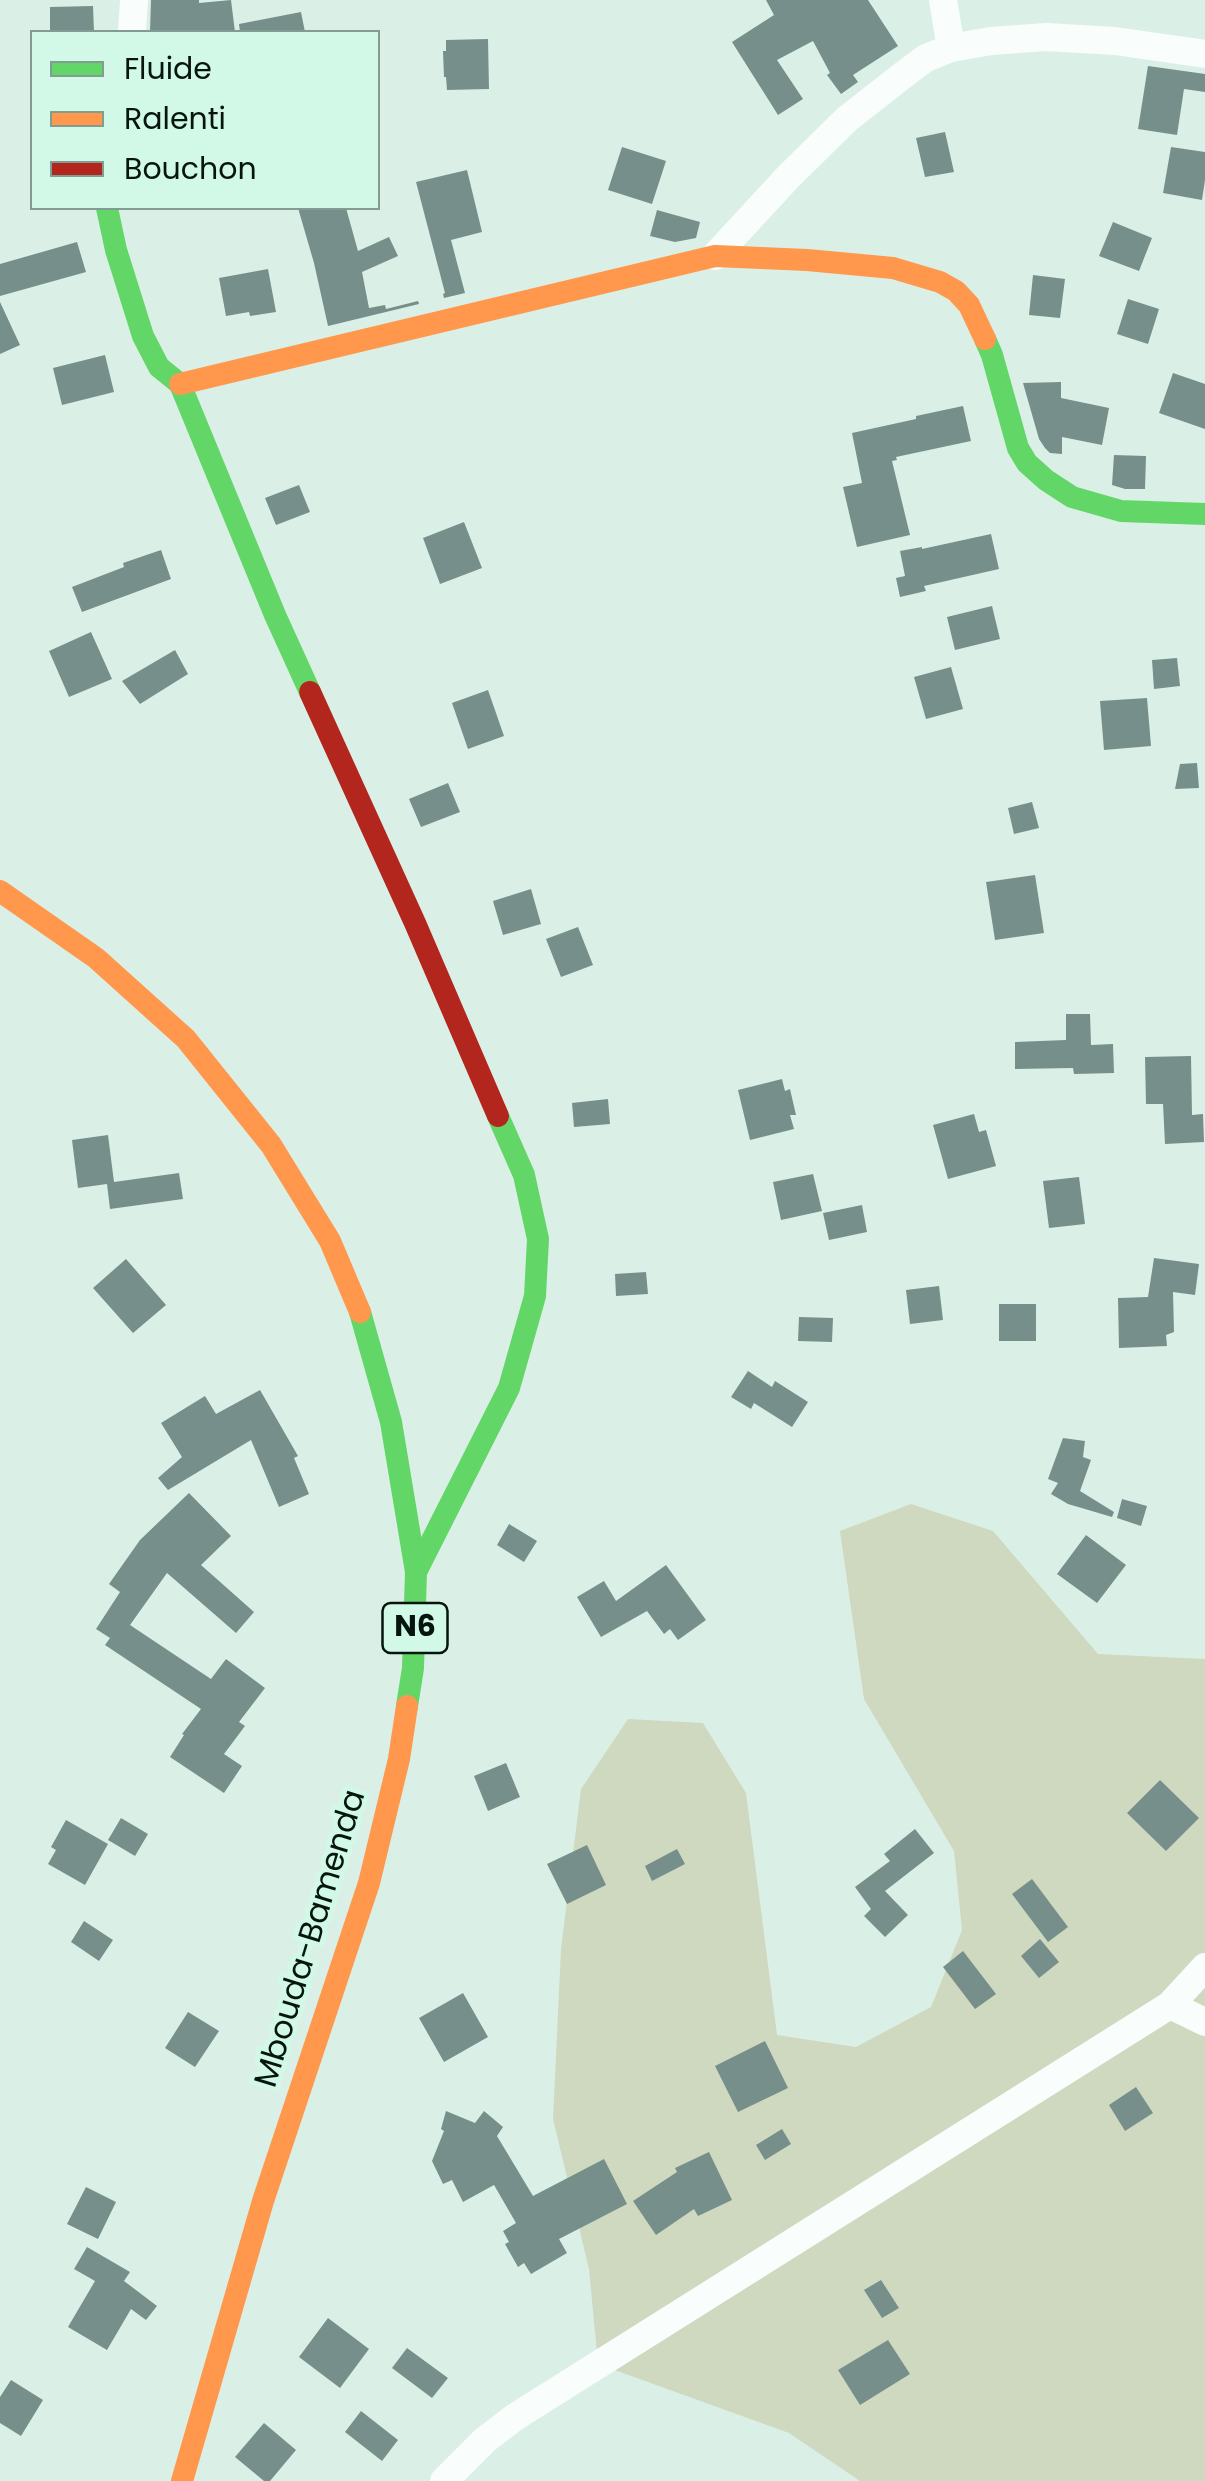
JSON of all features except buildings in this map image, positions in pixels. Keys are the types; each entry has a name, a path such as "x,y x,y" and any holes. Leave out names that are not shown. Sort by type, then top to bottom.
{"main road":[{"path":"107,210 144,336 159,367 180,384 274,615 415,924 524,1176 538,1240 536,1296 509,1388 416,1572"},
{"path":"180,384 715,256 893,268 940,282 969,305 992,355 1018,448 1027,463 1046,480 1072,497 1120,510 1205,514"},
{"name":"Mbouda-Bamenda","path":"0,891 96,958 186,1039 270,1145 330,1241 365,1324 392,1422 416,1572 414,1668 399,1759 369,1884 263,2201 182,2481"}],"street":[{"path":"132,30 134,0"},
{"path":"943,0 950,48"},
{"path":"715,256 847,119 926,58 950,48 1046,37 1116,41 1205,54"},
{"path":"444,2481 484,2440 515,2417 1170,2004 1205,1967"},
{"path":"1170,2004 1205,2022"}],"green space":[{"path":"911,1504 993,1531 1098,1654 1205,1659 1205,2481 860,2481 789,2433 598,2364 589,2269 553,2119 561,1949 581,1789 628,1719 703,1723 746,1793 777,2035 856,2047 931,2007 962,1930 954,1851 864,1699 840,1531"}],"traffic: fast":[{"path":"107,210 143,336 159,367 180,384 310,692"},
{"path":"985,339 1018,448 1027,463 1046,480 1072,497 1121,511 1205,514"},
{"path":"416,1572 509,1388 535,1296 538,1239 524,1175 498,1116"},
{"path":"360,1312 391,1422 416,1572 413,1668 407,1706"}],"traffic: slow":[{"path":"180,384 715,256 893,268 940,282 969,305 985,339"},
{"path":"0,891 96,958 186,1039 271,1145 330,1241 360,1312"},
{"path":"182,2481 263,2201 369,1883 399,1759 407,1706"}],"traffic: jam":[{"path":"310,692 498,1116"}]}
